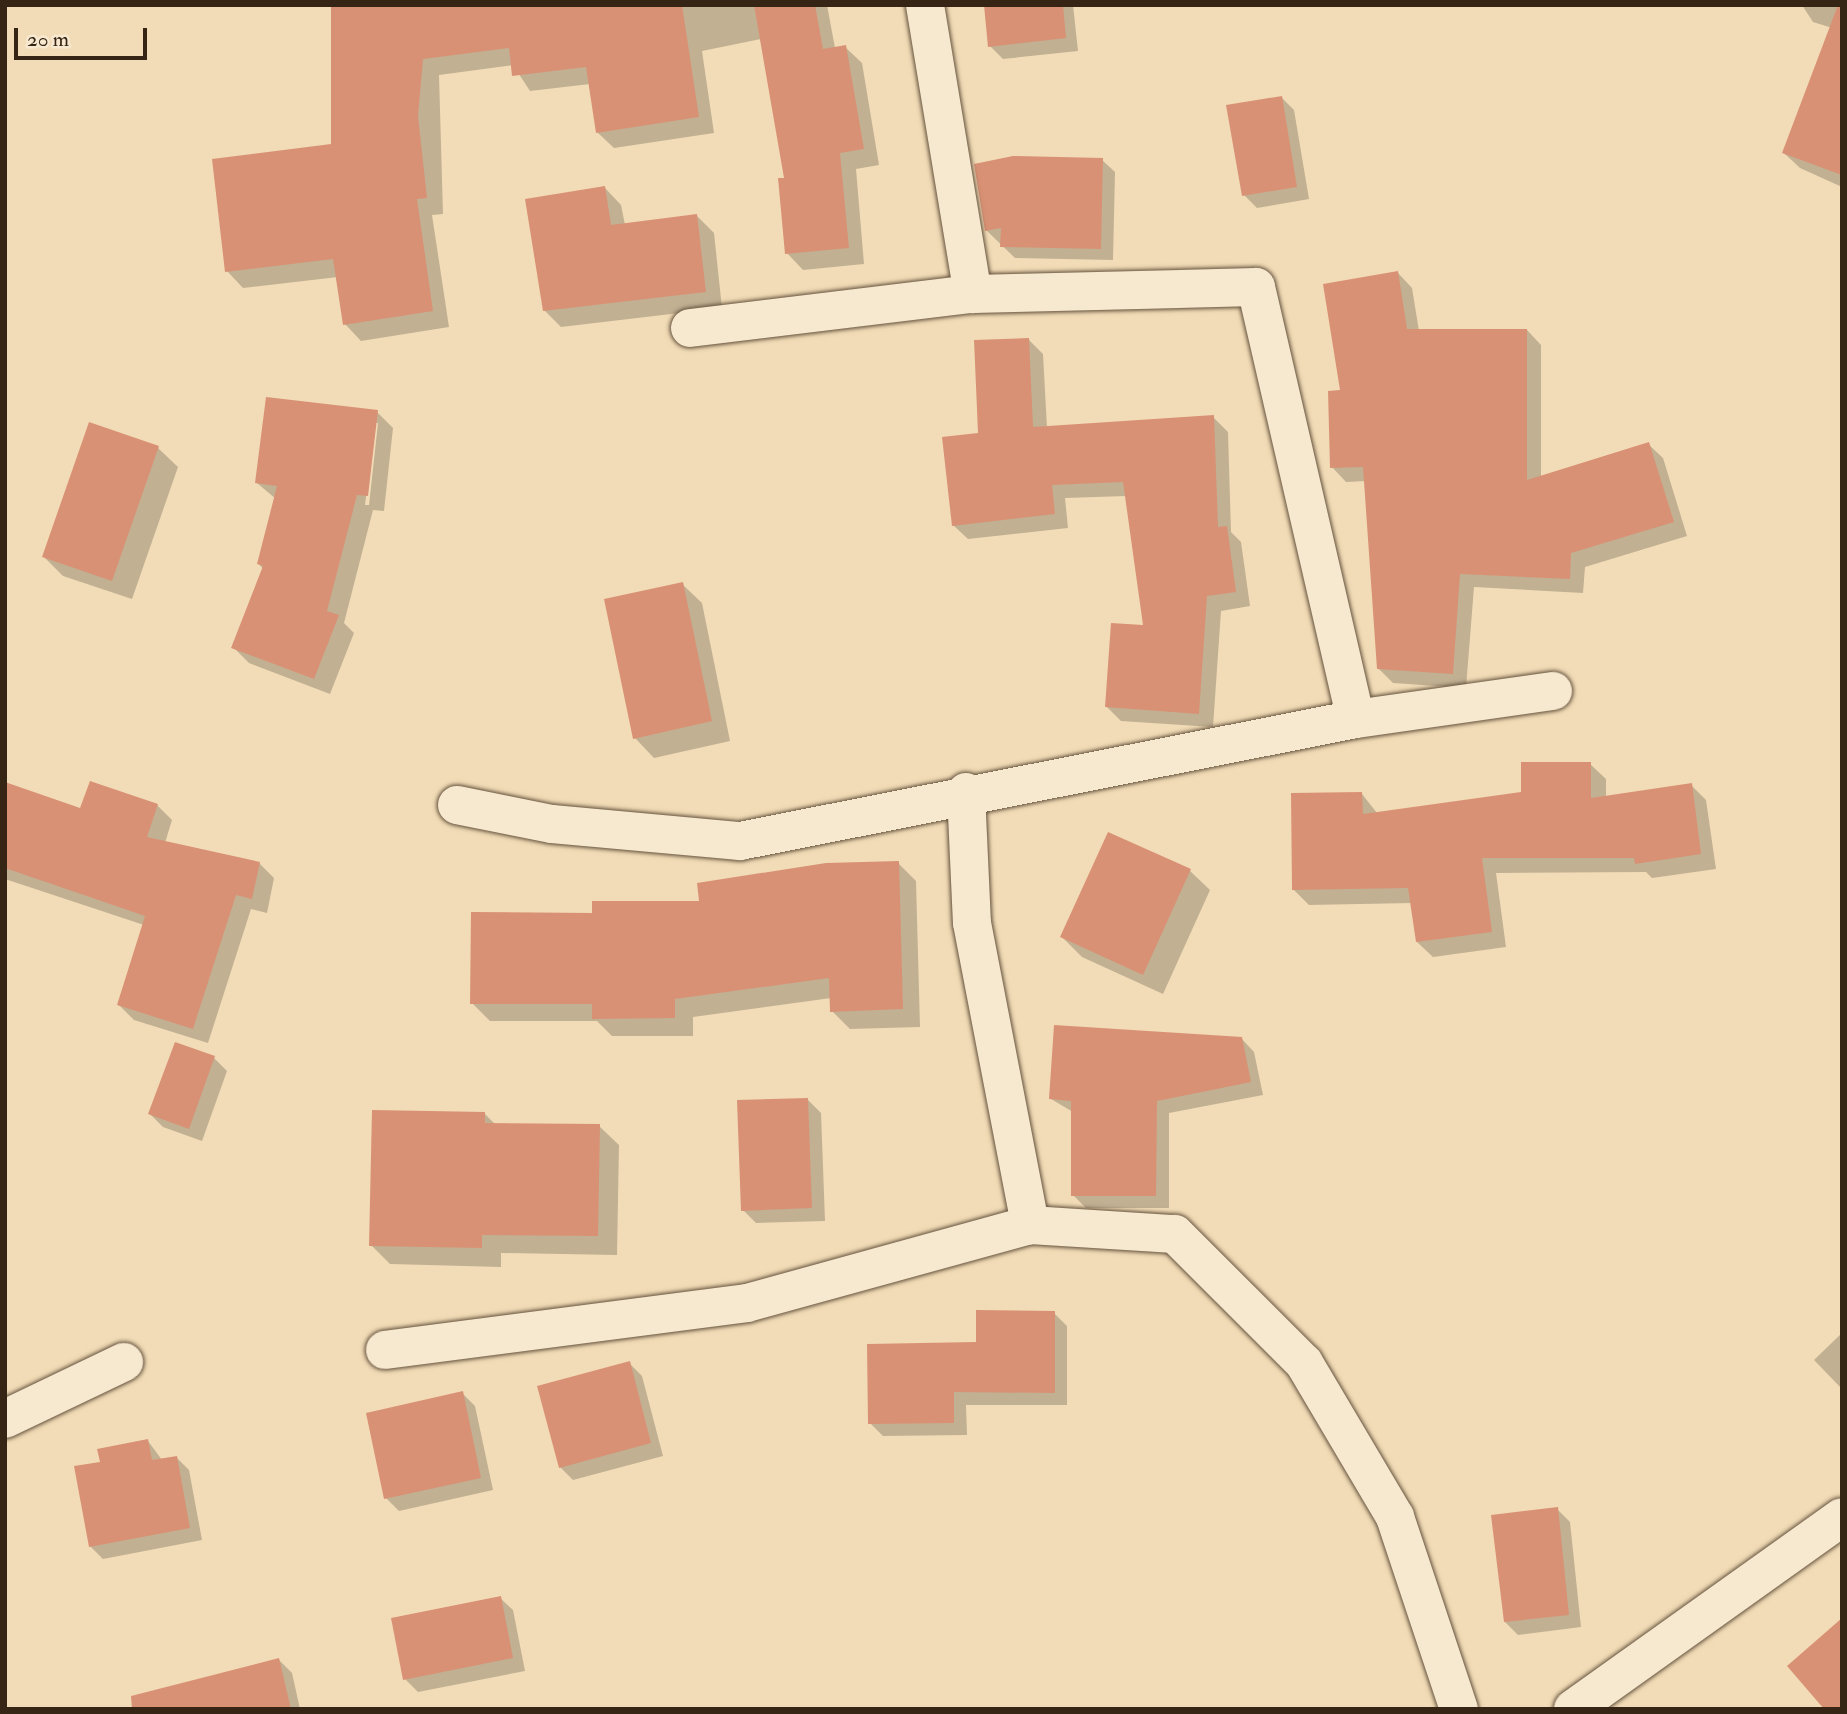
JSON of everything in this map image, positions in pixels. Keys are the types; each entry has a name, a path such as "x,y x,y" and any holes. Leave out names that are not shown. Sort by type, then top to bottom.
{"street":[{"path":"925,5 973,294"},
{"path":"690,328 973,294 1256,287 1356,719"},
{"path":"457,805 552,824 740,841 966,792 1356,719 1553,691"},
{"path":"966,792 972,923 1030,1225"},
{"path":"385,1350 747,1303 1030,1225 1175,1234 1304,1363 1395,1517 1459,1709"},
{"path":"5,1419 124,1362"},
{"path":"1573,1709 1842,1517"}],"building":[{"path":"331,5 682,5 699,117 596,133 586,67 512,76 509,48 423,59 418,116 427,198 417,199 433,311 343,325 333,259 225,272 212,159 331,144"},
{"path":"754,5 815,5 823,49 846,45 864,149 840,153 849,248 785,254 778,178 784,178"},
{"path":"984,5 1063,5 1066,38 988,47"},
{"path":"1838,5 1842,5 1842,175 1782,153"},
{"path":"1282,96 1297,187 1242,196 1226,105"},
{"path":"1013,156 1103,158 1101,249 1000,247 1001,228 985,231 974,164"},
{"path":"605,186 611,225 697,214 706,292 543,311 525,199"},
{"path":"1398,271 1407,329 1527,329 1527,480 1649,442 1674,522 1571,553 1570,579 1460,574 1453,674 1377,669 1363,467 1330,468 1328,391 1340,390 1323,284"},
{"path":"1029,338 1033,427 1214,415 1218,527 1227,526 1236,592 1207,596 1199,714 1105,707 1111,623 1143,625 1123,482 1052,485 1055,514 952,526 942,437 978,433 974,340"},
{"path":"266,397 378,410 368,496 357,495 327,611 339,615 314,679 231,648 263,566 257,564 277,486 255,483"},
{"path":"89,422 159,446 112,581 42,557"},
{"path":"683,582 712,721 633,739 604,599"},
{"path":"1521,762 1591,762 1591,798 1692,783 1701,854 1635,864 1634,858 1482,858 1492,932 1416,942 1408,888 1292,890 1291,793 1362,792 1363,814 1521,792"},
{"path":"90,781 158,804 147,837 260,862 252,899 236,895 193,1029 117,1005 145,916 5,868 5,782 80,808"},
{"path":"1108,832 1191,869 1143,975 1060,937"},
{"path":"899,861 903,1009 830,1012 829,978 675,999 675,1018 592,1019 592,1004 470,1004 471,912 592,913 592,901 699,901 697,883 826,863"},
{"path":"1054,1025 1242,1037 1251,1082 1157,1101 1156,1196 1071,1196 1071,1101 1049,1099"},
{"path":"175,1042 215,1056 189,1129 148,1114"},
{"path":"808,1098 812,1208 741,1211 737,1100"},
{"path":"372,1110 485,1112 485,1123 600,1124 598,1236 482,1235 482,1248 369,1246"},
{"path":"976,1310 1055,1311 1055,1393 954,1392 954,1423 868,1424 867,1344 976,1342"},
{"path":"630,1361 651,1443 559,1468 537,1386"},
{"path":"463,1391 481,1478 384,1499 366,1413"},
{"path":"148,1439 152,1460 177,1456 190,1528 89,1547 74,1466 100,1462 97,1449"},
{"path":"1558,1507 1569,1615 1504,1622 1491,1515"},
{"path":"501,1596 513,1658 403,1680 391,1618"},
{"path":"1842,1618 1842,1709 1824,1709 1787,1666"},
{"path":"279,1658 291,1709 132,1709 131,1696"}]}
